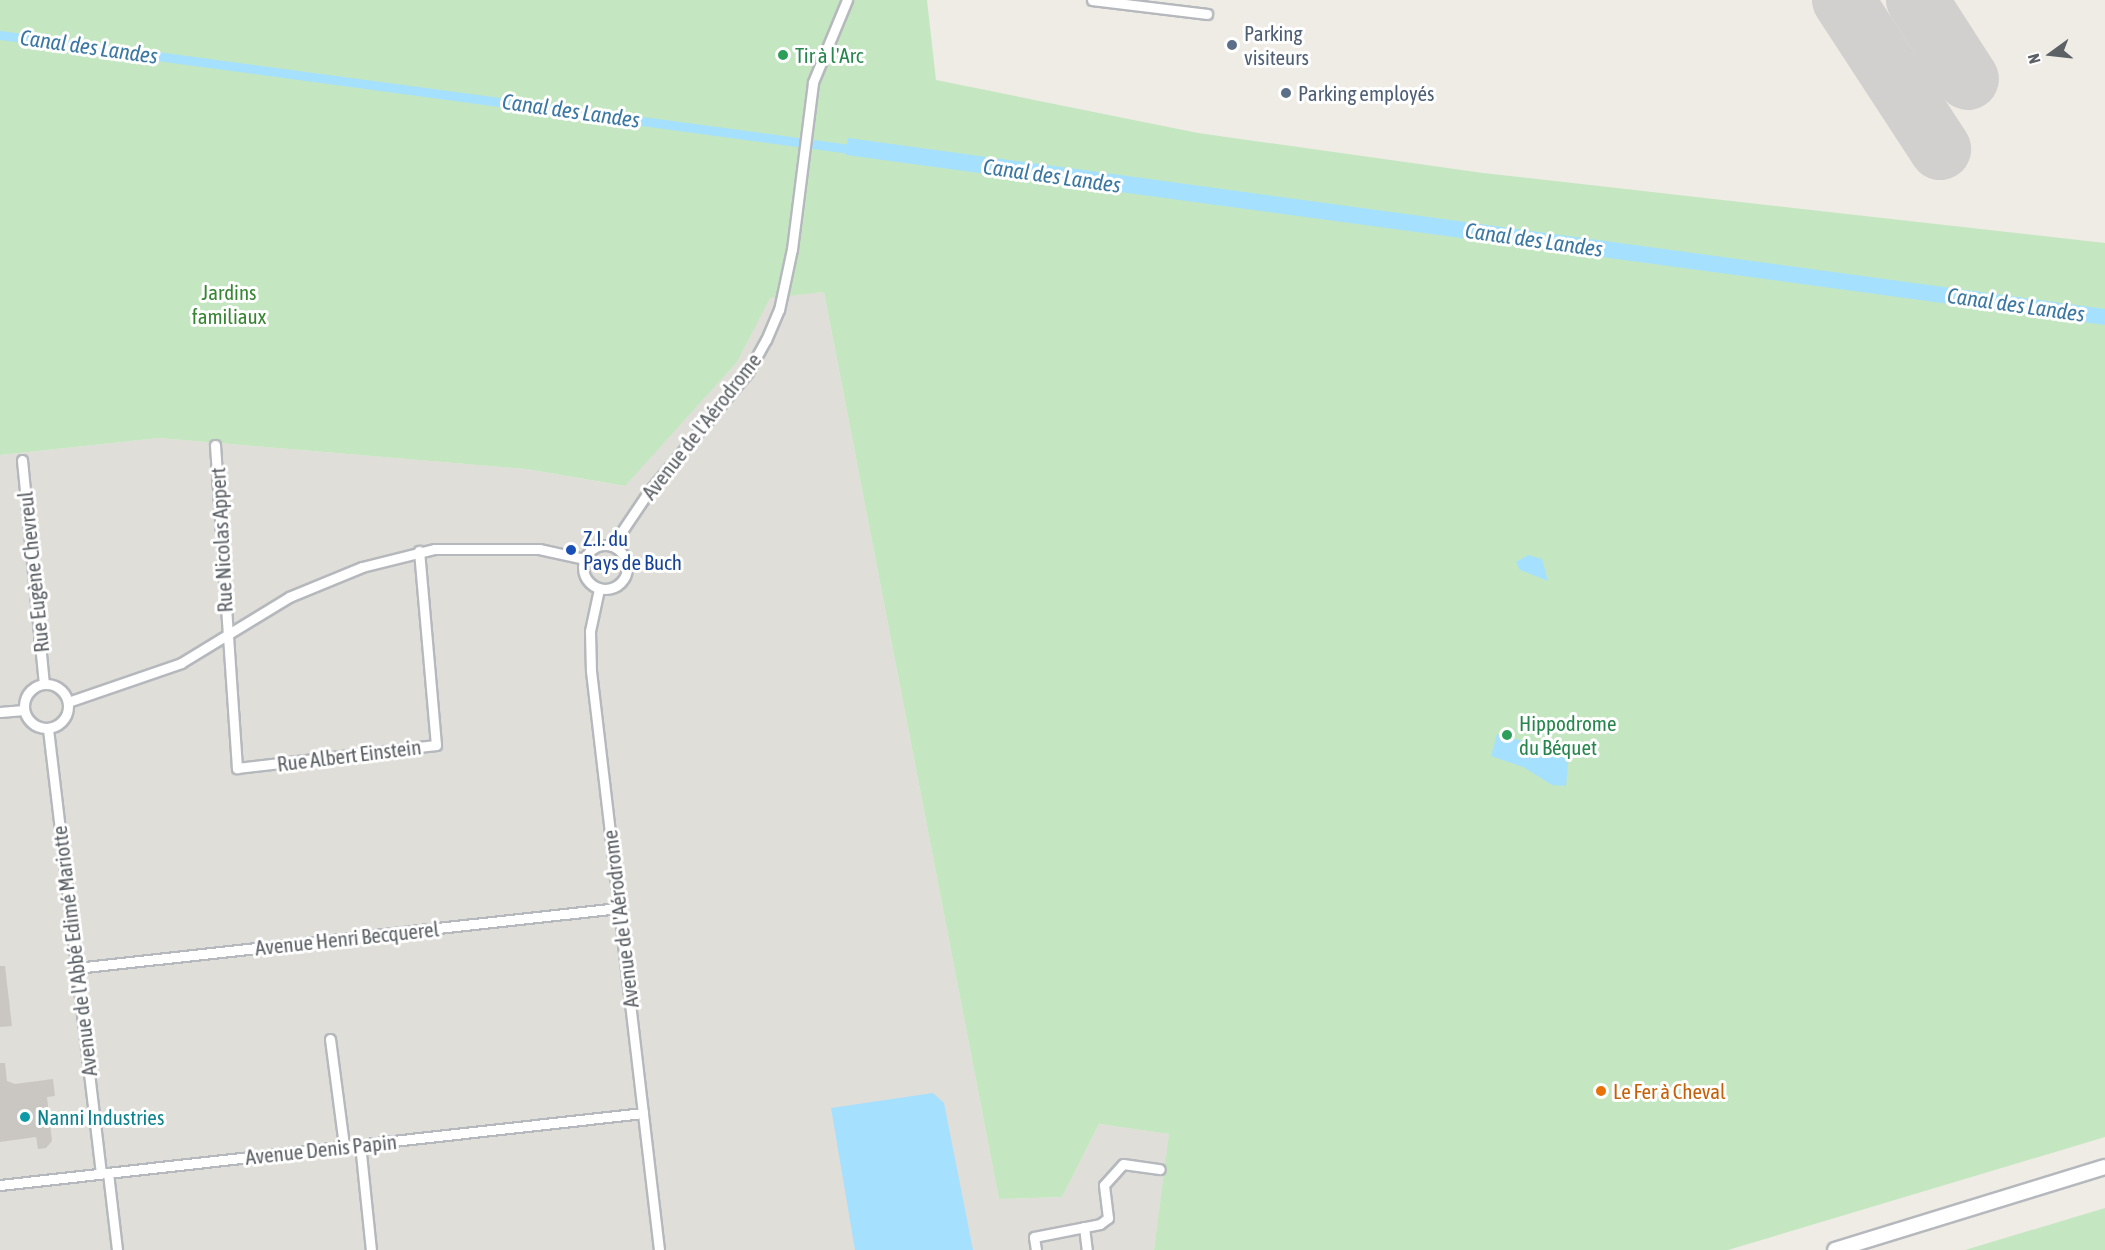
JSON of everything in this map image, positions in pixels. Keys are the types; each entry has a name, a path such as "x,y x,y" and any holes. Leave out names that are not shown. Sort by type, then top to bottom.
{"main road":[{"path":"1835,1250 2105,1167"}],"street":[{"name":"Avenue de l'Aérodrome","path":"612,546 646,494 748,372 779,310 792,249 805,123 819,61 847,0"},
{"path":"1092,0 1207,14"},
{"name":"Rue Nicolas Appert","path":"215,445 226,636"},
{"name":"Rue Eugène Chevreul","path":"22,460 44,684"},
{"path":"612,546 626,560 627,573 619,584 599,589 584,574 584,559 592,549 612,546"},
{"path":"68,702 180,663 308,588 419,551 539,549 584,559"},
{"name":"Rue Albert Einstein","path":"226,636 237,768 436,745 419,551"},
{"name":"Avenue de l'Aérodrome","path":"599,589 590,631 591,671 659,1250"},
{"path":"44,684 59,688 68,702 66,717 48,729 31,723 24,710 28,694 44,684"},
{"path":"0,712 24,710"},
{"name":"Avenue de l'Abbé Edimé Mariotte","path":"48,729 76,968 117,1250"},
{"name":"Avenue Henri Becquerel","path":"76,968 619,908"},
{"path":"330,1039 344,1146"},
{"name":"Avenue Denis Papin","path":"0,1185 643,1113"},
{"path":"360,1144 371,1250"},
{"path":"1036,1250 1034,1237 1083,1227 1108,1218 1104,1185 1113,1172 1123,1164 1160,1169"},
{"path":"1083,1227 1087,1250"}],"shaded area":[{"path":"824,292 999,1199 1062,1197 1099,1124 1170,1134 1154,1250 0,1250 0,455 159,438 526,469 624,486 737,362 770,297"}],"green space":[{"name":"Hippodrome du Béquet","path":"0,0 927,0 936,80 1198,133 1483,173 2105,243 2105,1137 1728,1250 1154,1250 1169,1134 1099,1124 1062,1197 999,1199 824,292 770,298 737,362 625,486 526,469 159,438 0,455"},
{"path":"2105,1208 2105,1250 1965,1250"}],"water":[{"path":"848,138 2105,309 2105,325 846,155"},
{"path":"1528,555 1542,559 1548,581 1520,570 1516,562"},
{"path":"1497,734 1569,754 1566,786 1552,785 1523,767 1491,756"},
{"path":"933,1093 944,1103 973,1250 855,1250 831,1108"}],"building":[{"path":"0,966 5,966 12,1026 0,1027"},
{"name":"Nanni Industries","path":"0,1063 5,1063 7,1081 15,1084 53,1079 55,1096 47,1097 52,1141 46,1148 38,1149 36,1137 0,1142"}],"waterway":[{"name":"Canal des Landes","path":"0,35 857,150"}],"runway":[{"path":"1843,0 1940,149"},
{"path":"1917,0 1968,79"}],"place":[{"name":"Parking visiteurs","path":"1232,45"},
{"name":"Tir à l'Arc","path":"783,55"},
{"name":"Parking employés","path":"1286,93"},
{"name":"Z.I. du Pays de Buch","path":"571,550"},
{"name":"Hippodrome du Béquet","path":"1507,735"},
{"name":"Le Fer à Cheval","path":"1601,1091"},
{"name":"Nanni Industries","path":"25,1117"}],"park label":[{"name":"Jardins familiaux","path":"229,304"}]}
